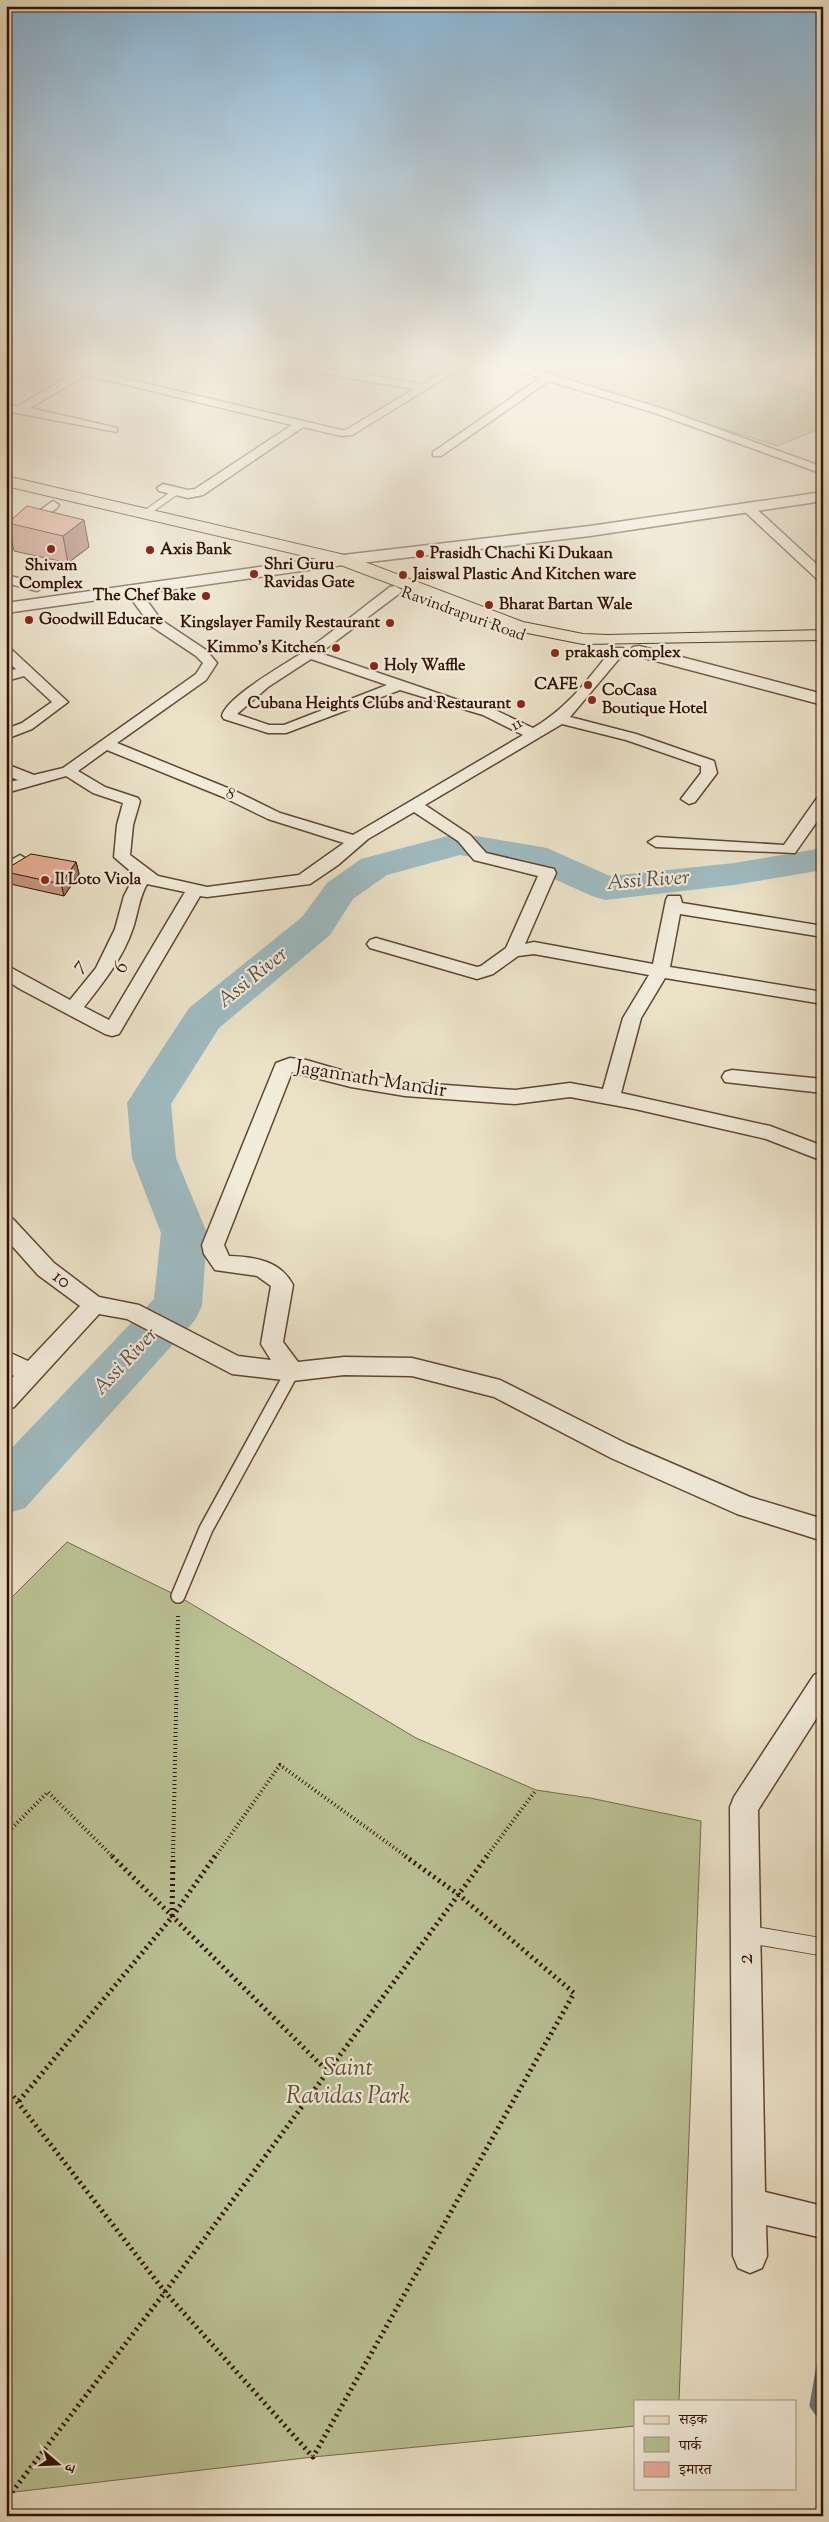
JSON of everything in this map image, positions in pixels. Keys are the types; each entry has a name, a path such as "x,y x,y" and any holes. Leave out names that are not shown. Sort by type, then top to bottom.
{"main road":[{"name":"Ravindrapuri Road","path":"6,481 343,560 518,626 583,639 823,635"},
{"name":"Ravindrapuri Road","path":"6,494 317,566 395,590 489,628 527,640 588,650 618,651 823,646"}],"street":[{"path":"163,488 188,494 199,492 216,481"},
{"path":"6,608 317,566 343,560 590,531 823,496"},
{"path":"6,540 53,505"},
{"path":"747,507 823,577"},
{"path":"6,580 38,587"},
{"path":"6,788 68,771 201,677 208,669 210,663 201,654 156,622 132,590"},
{"path":"395,590 310,654 263,684 230,711 229,716 268,729 286,729 400,685"},
{"name":"11","path":"68,771 98,790 132,801 125,825 122,857 152,880 206,892 304,880 332,861 356,841 560,719 576,703 618,651"},
{"path":"639,651 823,700"},
{"path":"6,652 61,702 27,726 6,736"},
{"path":"310,654 400,685 488,712 535,735"},
{"path":"6,677 26,670"},
{"path":"560,719 631,737 709,764 709,773 689,798"},
{"name":"8","path":"106,744 229,794 274,816 356,841"},
{"path":"6,769 32,780"},
{"path":"656,842 789,850 816,825 823,802"},
{"path":"414,805 464,838 480,857 548,873 513,951"},
{"path":"6,872 20,860"},
{"name":"7","path":"73,1009 104,970 124,929 132,896 144,874"},
{"name":"6","path":"73,1009 112,1030 195,889"},
{"path":"610,1097 632,1018 660,971 673,904 823,932"},
{"path":"376,944 477,973 487,970 513,951 534,948 823,998"},
{"path":"6,971 26,985 73,1009"},
{"name":"Jagannath Mandir","path":"292,1372 272,1344 282,1285 279,1278 269,1270 223,1264 215,1254 213,1245 283,1068 290,1065 306,1067 351,1080 405,1089 515,1097 570,1090 610,1097 770,1133 823,1154"},
{"path":"732,1078 823,1086"},
{"name":"10","path":"6,1225 46,1269 94,1306 131,1311 225,1358 232,1365 292,1372 344,1366 412,1367 458,1376 500,1389 618,1452 746,1506 823,1530"},
{"path":"6,1400 94,1306"},
{"path":"6,1360 31,1374"},
{"name":"2","path":"750,2256 744,1807 823,1684"},
{"path":"749,2205 823,2222"}],"lane":[{"path":"146,513 176,491"},
{"path":"178,1596 206,1529 292,1372"},
{"path":"746,1934 823,1947"}],"path":[{"path":"172,1916 178,1596"},
{"path":"6,2087 19,2101 165,2292 313,2456 574,1993 459,1896 280,1765 172,1916 19,2101"},
{"path":"12,2492 165,2292 536,1790"},
{"path":"6,1834 48,1792 328,2072"}],"green space":[{"name":"Saint Ravidas Park","path":"67,1542 178,1596 416,1738 536,1790 590,1798 701,1821 679,2400 634,2400 634,2426 313,2457 6,2493 6,1603"}],"building":[{"path":"27,506 84,520 63,536 8,523"},
{"path":"31,854 76,862 61,884 6,872 6,869"}],"waterway":[{"name":"Assi River","path":"6,1491 178,1306 184,1233 154,1158 149,1103 204,1018 316,926 340,891 374,867 459,844 534,856 605,888 734,874 823,859"},
{"path":"823,2360 815,2405 823,2416"}],"place":[{"name":"Shivam Complex","path":"51,549"},
{"name":"Axis Bank","path":"150,550"},
{"name":"Prasidh Chachi Ki Dukaan","path":"420,554"},
{"name":"Shri Guru Ravidas Gate","path":"254,574"},
{"name":"Jaiswal Plastic And Kitchen ware","path":"403,575"},
{"name":"The Chef Bake","path":"206,596"},
{"name":"Bharat Bartan Wale","path":"489,605"},
{"name":"Goodwill Educare","path":"29,620"},
{"name":"Kingslayer Family Restaurant","path":"390,623"},
{"name":"Kimmo's Kitchen","path":"336,648"},
{"name":"prakash complex","path":"555,653"},
{"name":"Holy Waffle","path":"374,666"},
{"name":"CAFE","path":"588,685"},
{"name":"CoCasa Boutique Hotel","path":"592,700"},
{"name":"Cubana Heights Clubs and Restaurant","path":"521,704"},
{"name":"Il Loto Viola","path":"45,880"}]}
